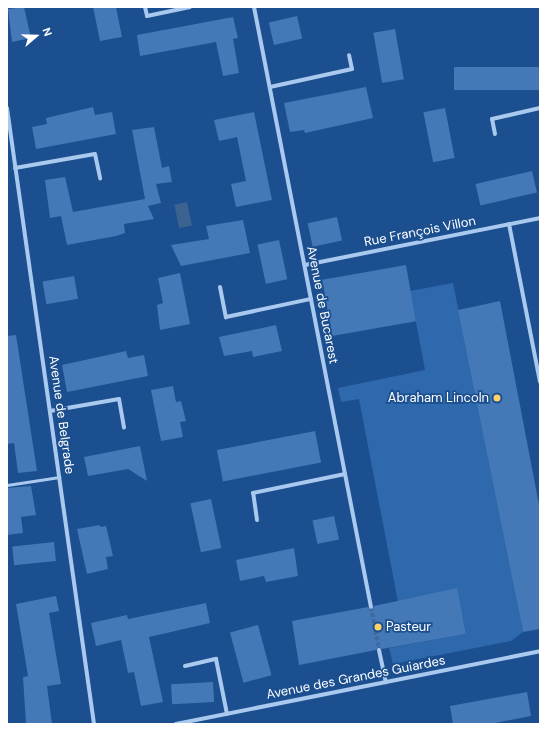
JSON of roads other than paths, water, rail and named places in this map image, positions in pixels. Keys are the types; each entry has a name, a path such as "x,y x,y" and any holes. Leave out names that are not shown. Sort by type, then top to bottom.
{"street":[{"path":"145,7 147,16 190,7"},
{"name":"Avenue de Bucarest","path":"254,7 371,607"},
{"path":"270,87 352,69 348,55"},
{"name":"Avenue de Belgrade","path":"7,108 94,724"},
{"path":"495,134 492,119 540,108"},
{"path":"16,168 95,154 100,178"},
{"name":"Rue François Villon","path":"305,265 540,218"},
{"path":"509,224 540,382"},
{"path":"220,287 226,317 311,299"},
{"path":"50,411 119,399 124,428"},
{"path":"257,520 253,493 345,474"},
{"path":"379,650 386,682"},
{"name":"Avenue des Grandes Guiardes","path":"176,724 540,651"},
{"path":"185,666 216,660 227,714"}],"lane":[{"path":"7,485 59,477"}],"tunnel":[{"path":"371,607 379,650"}],"place":[{"name":"Abraham Lincoln","path":"497,398"},
{"name":"Pasteur","path":"378,627"}]}
